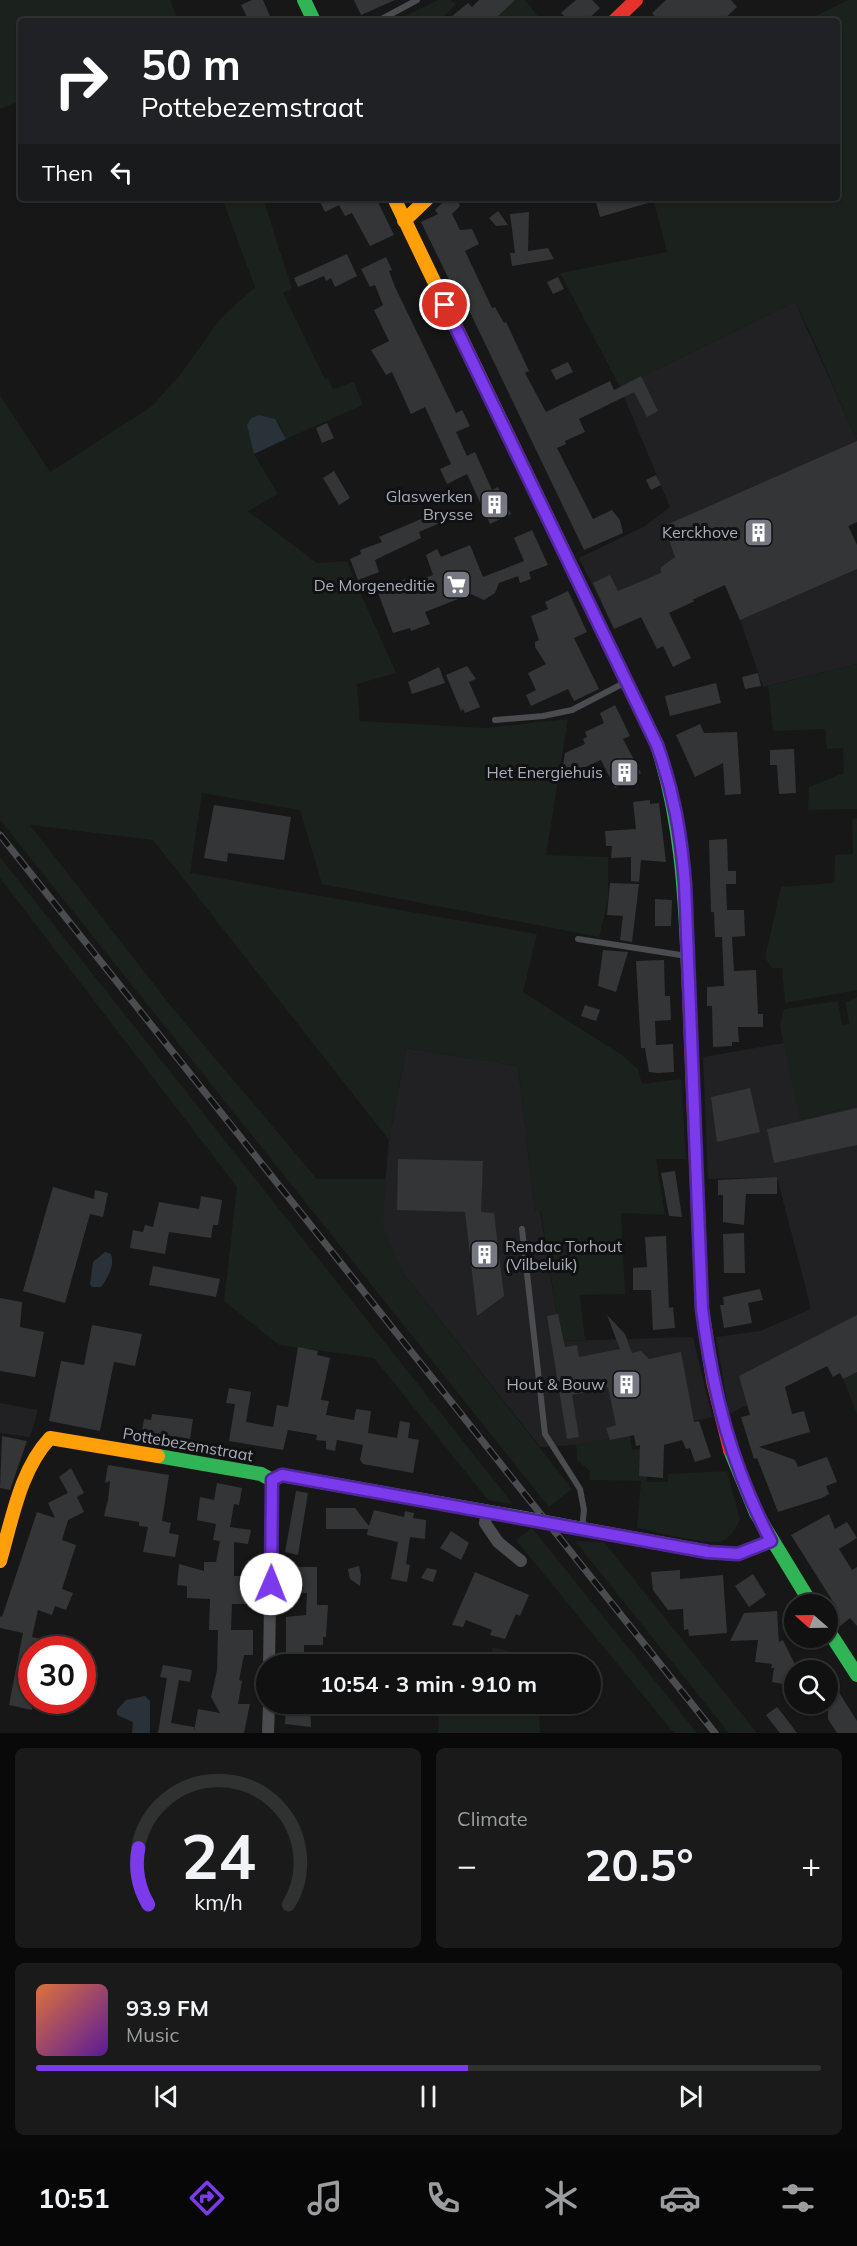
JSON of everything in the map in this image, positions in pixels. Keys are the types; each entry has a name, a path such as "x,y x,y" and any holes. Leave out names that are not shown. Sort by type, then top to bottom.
{"street":[{"path":"304,0 313,18"},
{"path":"617,18 636,0"},
{"path":"395,201 657,745 670,783 679,822 685,884 702,1309 710,1368 727,1439 748,1498 771,1541 805,1594"},
{"path":"404,221 425,201"},
{"name":"Pottebezemstraat","path":"0,1561 26,1479 42,1444 50,1438 204,1463 261,1474 272,1480 282,1475 708,1552 738,1554 771,1541"},
{"path":"269,1654 272,1480"},
{"path":"487,1511 485,1523 498,1542 521,1561"},
{"path":"838,1646 857,1675"},
{"path":"268,1733 269,1714"}],"lane":[{"path":"384,18 417,0"},
{"path":"495,720 543,716 572,710 626,682"},
{"path":"578,939 687,957"},
{"path":"522,1229 545,1434 580,1489 584,1510 582,1529"}],"shaded area":[{"path":"0,0 170,0 177,18 18,18 18,102 0,109"},
{"path":"438,0 451,0 456,4 442,18 401,18"},
{"path":"515,0 525,0 540,18 496,18"},
{"path":"848,0 857,0 857,440 795,302 620,387 560,273 667,252 654,201 840,201 840,18 812,18"},
{"path":"223,201 264,201 292,289 283,293 325,379 328,378 333,389 354,382 363,405 286,439 279,423 254,454 278,494 248,511 317,563 347,561 396,673 357,684 360,721 485,728 568,719 546,855 608,857 608,901 599,937 322,884 300,810 202,793 190,873 537,934 523,992 622,1055 638,1069 642,1084 681,1079 686,1159 656,1159 665,1215 621,1213 625,1294 580,1295 585,1340 561,1341 541,1211 535,1212 518,1066 406,1048 389,1140 153,840 30,825 171,1006 317,1179 386,1179 382,1225 403,1273 572,1489 549,1507 0,820 0,395 50,472 151,407 180,375 221,318 255,287"},
{"path":"795,302 857,440 857,522 849,526 857,545 857,664 763,687 740,620 723,582 614,629 579,558 645,526 670,507 620,387"},
{"path":"259,415 275,419 286,439 254,454 247,425 251,418"},
{"path":"857,664 857,809 808,810 809,787 844,773 843,748 827,749 825,729 773,731 768,686"},
{"path":"857,818 857,990 785,1003 782,968 772,968 765,958 781,887 834,883 835,855 853,854 852,819"},
{"path":"0,857 513,1504 488,1500 374,1358 279,1345 224,1301 237,1187 0,878"},
{"path":"857,997 857,1106 800,1119 780,1026 784,1009 838,1001 842,1025 849,1024 846,1002"},
{"path":"784,1043 801,1119 857,1106 857,1372 843,1379 834,1363 729,1414 716,1337 760,1331 811,1309 777,1177 708,1179 703,1057"},
{"path":"406,1048 518,1066 535,1211 540,1211 561,1341 693,1337 712,1417 576,1445 540,1447 403,1273 381,1230 389,1140"},
{"path":"105,1252 111,1254 110,1271 101,1287 92,1287 90,1284 93,1262"},
{"path":"857,1372 857,1414 843,1379"},
{"path":"0,1403 38,1410 30,1437 0,1433"},
{"path":"630,1435 632,1450 646,1448 647,1482 668,1482 668,1474 727,1471 740,1520 733,1532 722,1541 705,1542 637,1528 641,1481 589,1480 590,1471 577,1460 576,1445"},
{"path":"532,1528 697,1733 674,1733 516,1540"},
{"path":"575,1541 604,1542 757,1733 729,1733"},
{"path":"492,1647 519,1654 492,1654"},
{"path":"145,1696 150,1701 150,1733 132,1733 133,1722 117,1715 117,1710 126,1700"},
{"path":"439,1714 539,1714 540,1733 438,1733"}],"building":[{"path":"252,0 263,0 271,18 248,18 241,5"},
{"path":"354,0 395,0 361,15"},
{"path":"479,0 515,0 496,18 450,18 468,3 472,7"},
{"path":"576,0 592,0 600,8 589,18 566,18 561,13"},
{"path":"666,0 731,0 737,7 725,18 656,18 652,13"},
{"path":"320,201 377,201 394,235 370,246 352,213 345,216 339,205 325,212"},
{"path":"444,201 458,201 460,206 452,214 460,230 472,229 479,244 465,251 492,308 495,307 504,323 506,322 529,371 525,373 546,412 610,381 614,390 641,376 658,411 647,417 634,392 579,419 585,432 565,441 566,444 557,448 593,519 612,510 620,520 623,533 584,550 467,306 463,308 421,222 438,214 435,210"},
{"path":"596,201 655,201 600,217"},
{"path":"498,211 508,225 496,226 489,218"},
{"path":"529,212 528,251 548,248 554,259 512,266 510,253 515,253 510,214"},
{"path":"347,254 357,276 335,287 331,278 326,281 324,276 298,287 294,278"},
{"path":"386,257 392,270 389,271 395,287 456,413 462,410 470,426 456,432 467,456 475,452 492,490 498,487 511,514 490,524 467,474 447,484 440,469 451,464 425,407 411,414 392,372 386,375 371,350 389,341 374,310 383,305 375,285 370,287 361,269"},
{"path":"558,277 564,289 553,294 547,282"},
{"path":"568,362 573,372 556,380 551,370"},
{"path":"327,423 334,438 322,443 316,428"},
{"name":"Kerckhove","path":"857,441 857,522 848,526 857,545 857,569 740,620 725,585 692,600 695,601 669,613 691,658 673,667 663,646 657,649 641,617 614,629 593,583 610,575 618,591 661,573 661,567 675,557 664,526"},
{"path":"334,471 350,498 339,505 323,478"},
{"path":"656,475 661,485 651,490 646,480"},
{"path":"435,513 440,523 419,532 421,538 375,560 379,572 358,580 350,559 361,554 360,550 382,542 379,537"},
{"name":"De Morgeneditie","path":"532,530 548,565 529,572 531,579 520,583 518,576 499,583 495,593 484,600 471,594 425,612 430,624 411,631 410,628 393,633 377,590 405,579 407,584 433,575 426,555 437,549 441,557 470,545 483,577 524,561 514,538"},
{"path":"568,591 587,632 574,638 599,689 574,701 568,689 531,706 526,695 536,690 528,673 546,664 535,647 535,642 539,640 531,616 548,609 545,602"},
{"path":"467,666 476,679 469,682 480,707 465,713 463,709 461,711 446,675"},
{"path":"439,667 445,683 412,694 408,682"},
{"path":"758,673 761,686 745,689 742,677"},
{"path":"716,683 721,703 670,716 665,696"},
{"path":"615,705 630,736 623,739 641,773 615,788 601,760 561,778 565,753 585,744 583,739 587,737 585,732 604,723 600,713"},
{"path":"700,724 704,733 737,732 741,794 725,795 723,763 695,777 676,735"},
{"path":"794,749 796,793 779,794 777,765 770,765 770,750"},
{"path":"650,800 650,804 659,803 666,862 641,860 639,882 631,881 631,857 611,858 612,846 606,846 605,831 636,829 633,802"},
{"path":"214,805 291,817 284,860 228,853 227,862 204,858"},
{"path":"727,839 728,871 736,871 736,884 726,884 727,910 744,910 745,936 732,937 734,971 756,970 758,1014 763,1014 763,1027 738,1027 739,1042 732,1042 732,1046 713,1047 712,1006 707,1006 707,987 724,986 722,937 715,937 714,912 711,912 709,840"},
{"path":"610,883 639,884 632,942 620,940 623,916 607,915"},
{"path":"655,899 672,900 671,926 655,926"},
{"path":"603,950 628,952 616,992 598,986"},
{"path":"664,960 665,996 670,996 671,1020 655,1021 656,1045 673,1044 674,1072 658,1073 649,1072 645,1048 641,1048 636,961"},
{"path":"585,1005 600,1010 596,1021 581,1016"},
{"path":"750,1088 760,1132 717,1142 711,1097"},
{"path":"857,1108 857,1145 774,1163 767,1129"},
{"name":"Rendac Torhout (Vilbeluik)","path":"398,1159 483,1161 481,1212 494,1213 504,1296 477,1316 465,1212 397,1210"},
{"path":"675,1171 682,1217 669,1216 661,1173"},
{"path":"777,1177 777,1194 746,1194 744,1225 723,1222 723,1195 718,1195 718,1180"},
{"path":"53,1187 94,1199 95,1190 108,1193 103,1217 90,1214 65,1303 23,1291"},
{"path":"201,1196 222,1200 218,1225 213,1225 211,1238 169,1232 165,1254 130,1248 133,1230 143,1232 145,1225 153,1227 159,1202 199,1209"},
{"path":"744,1233 745,1273 724,1273 723,1234"},
{"path":"666,1236 669,1308 673,1307 675,1328 653,1330 651,1290 633,1290 633,1268 647,1267 645,1237"},
{"path":"153,1266 220,1279 216,1297 149,1285"},
{"path":"760,1289 763,1300 748,1303 752,1323 724,1328 720,1305 724,1305 723,1297"},
{"path":"0,1298 22,1302 20,1327 44,1332 35,1377 0,1371"},
{"path":"558,1314 565,1347 577,1345 579,1357 620,1349 607,1315 625,1334 632,1353 641,1351 649,1359 681,1352 694,1422 699,1421 711,1457 695,1462 690,1448 686,1449 682,1440 664,1445 663,1478 639,1476 640,1445 636,1446 634,1435 610,1440 606,1428 616,1425 608,1387 572,1395 579,1437 567,1439 547,1316"},
{"path":"857,1315 857,1372 843,1379 840,1373 833,1377 827,1366 785,1387 792,1414 804,1411 810,1432 759,1447 795,1460 798,1467 827,1457 837,1482 826,1486 829,1494 822,1498 778,1512 757,1458 754,1459 741,1417 750,1415 739,1376"},
{"path":"92,1325 142,1334 135,1366 114,1362 100,1431 49,1421 61,1361 84,1365"},
{"path":"298,1347 318,1351 317,1355 330,1358 321,1400 329,1401 326,1415 354,1420 356,1409 371,1411 368,1433 397,1438 400,1421 410,1423 408,1438 419,1440 413,1473 363,1464 360,1460 363,1445 337,1440 335,1451 326,1449 326,1441 316,1440 317,1435 288,1430 283,1450 229,1441 235,1404 226,1403 229,1388 251,1392 246,1422 273,1427 277,1405 288,1407"},
{"path":"152,1414 193,1419 190,1439 142,1431 144,1419 151,1420"},
{"path":"2,1436 27,1441 10,1490 0,1488"},
{"path":"108,1465 169,1475 162,1521 171,1523 169,1533 179,1535 175,1557 143,1552 148,1527 139,1526 139,1522 104,1516 110,1481 105,1483"},
{"path":"71,1468 84,1493 77,1497 84,1512 68,1520 62,1540 76,1545 62,1589 73,1593 66,1610 55,1606 52,1615 38,1610 32,1636 22,1636 23,1633 0,1628 0,1616 2,1617 37,1512 55,1518 48,1503 68,1493 59,1477"},
{"path":"217,1483 242,1488 239,1505 234,1504 230,1527 251,1530 248,1544 234,1542 234,1576 254,1576 253,1604 232,1604 231,1630 253,1630 253,1655 244,1655 239,1680 242,1681 238,1704 250,1704 244,1733 158,1733 167,1678 160,1677 163,1665 192,1670 190,1682 179,1680 171,1723 194,1727 194,1731 198,1709 220,1713 211,1697 217,1670 218,1630 209,1630 210,1599 187,1598 187,1586 177,1585 179,1564 204,1571 204,1562 216,1562 220,1541 213,1540 216,1524 197,1520 200,1497 214,1500"},
{"path":"296,1491 308,1493 298,1555 285,1552"},
{"path":"326,1508 355,1508 369,1526 374,1510 404,1517 405,1511 414,1513 413,1518 426,1520 425,1539 410,1537 406,1564 410,1565 407,1582 391,1579 398,1542 367,1535 368,1529 326,1529"},
{"path":"829,1514 835,1529 847,1522 857,1538 839,1549 852,1570 857,1567 857,1626 850,1618 840,1626 838,1624 838,1594 828,1594 791,1535"},
{"path":"451,1531 469,1543 461,1560 440,1548"},
{"path":"359,1566 360,1586 350,1579 348,1569"},
{"path":"296,1567 317,1567 317,1605 328,1605 326,1637 323,1637 323,1645 304,1645 304,1654 286,1654 286,1617 306,1615 307,1593 295,1593"},
{"path":"427,1568 437,1570 433,1582 421,1578"},
{"path":"680,1570 680,1579 723,1575 727,1633 689,1636 688,1629 684,1630 683,1609 668,1610 653,1590 651,1572"},
{"path":"475,1572 529,1595 520,1616 516,1614 505,1639 490,1635 492,1630 466,1620 463,1627 452,1625"},
{"path":"753,1574 766,1595 749,1607 735,1586"},
{"path":"777,1611 779,1642 783,1640 784,1648 787,1648 793,1660 784,1660 783,1684 772,1682 774,1668 771,1668 772,1664 755,1662 758,1640 730,1641 744,1613"},
{"path":"18,1659 18,1707 9,1705"},
{"path":"838,1691 857,1721 857,1733 837,1733 828,1719 828,1714 838,1714"},
{"path":"777,1707 797,1733 780,1733 772,1723 766,1715"},
{"path":"286,1714 310,1714 311,1727 285,1724"}],"railway":[{"path":"0,835 715,1733"}],"traffic: fast":[{"path":"304,0 313,18"},
{"path":"566,556 657,745 677,828 688,969"},
{"path":"730,1450 756,1513 805,1594"},
{"path":"158,1456 261,1474 272,1480 282,1475 518,1517"},
{"path":"518,1517 566,1526"},
{"path":"566,1526 708,1552 738,1554 771,1541"},
{"path":"838,1646 857,1675"}],"traffic: slow":[{"path":"395,201 566,556"},
{"path":"404,221 425,201"},
{"path":"0,1561 24,1480 31,1465 50,1438 158,1456"}],"traffic: jam":[{"path":"617,18 636,0"},
{"path":"688,969 702,1309 713,1381 730,1450"}],"place":[{"name":"Glaswerken Brysse","path":"494,505"},
{"name":"Kerckhove","path":"759,532"},
{"name":"De Morgeneditie","path":"456,585"},
{"name":"Het Energiehuis","path":"624,772"},
{"name":"Rendac Torhout (Vilbeluik)","path":"484,1255"},
{"name":"Hout & Bouw","path":"626,1384"}],"route":[{"path":"271,1584 272,1480 282,1475 708,1552 738,1554 756,1549 771,1541 748,1498 727,1439 710,1368 702,1309 685,884 679,822 670,783 657,745 445,305"}]}
